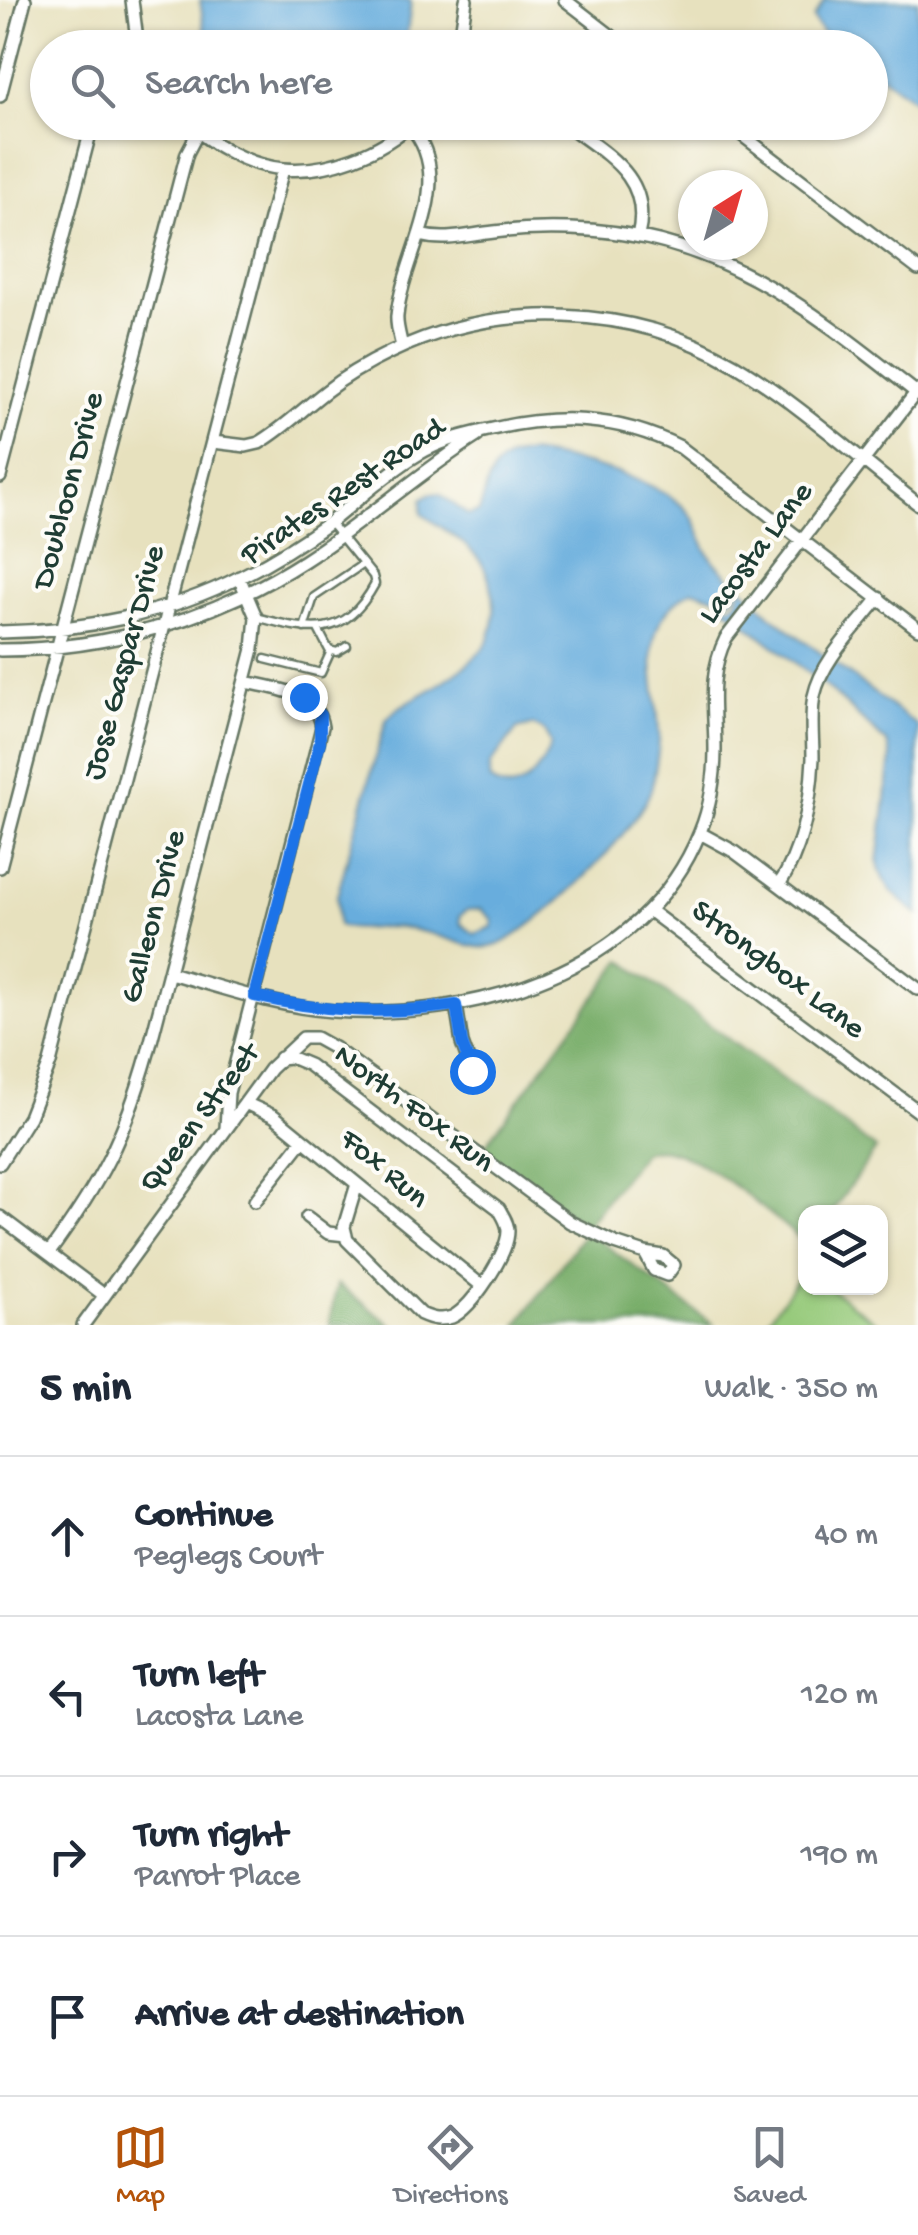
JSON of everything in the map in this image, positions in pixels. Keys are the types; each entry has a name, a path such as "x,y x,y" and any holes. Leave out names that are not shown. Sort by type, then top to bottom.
{"street":[{"path":"0,96 24,0"},
{"path":"132,0 136,30"},
{"path":"462,30 466,0"},
{"path":"564,0 603,30"},
{"path":"0,477 89,140"},
{"name":"Doubloon Drive","path":"0,866 186,153 193,140"},
{"path":"210,140 283,169 358,156 385,140"},
{"path":"402,347 396,318 419,235 432,165 423,140"},
{"path":"585,140 631,177 642,205 638,236"},
{"path":"750,140 918,269"},
{"name":"Jose Gaspar Drive","path":"0,1163 29,1117 50,1064 283,169"},
{"path":"419,235 444,240 545,228 638,236 706,256 764,282 808,308 917,392"},
{"path":"213,442 246,446 258,443 327,390 402,347 455,328 514,317 566,315 620,322 688,342 732,364 775,392 918,504"},
{"name":"Lacosta Lane","path":"170,973 254,996 350,1012 412,1011 486,999 540,981 598,951 650,911 684,865 700,833 713,776 711,691 718,655 734,626 917,392"},
{"name":"Pirates Rest Road","path":"0,632 61,630 171,604 239,578 330,522 409,460 448,438 544,419 593,420 638,428 680,446 918,629"},
{"name":"Pirates Rest Road","path":"0,650 56,648 108,640 189,618 304,562 420,474 485,431"},
{"path":"409,460 420,474"},
{"path":"239,578 256,616"},
{"path":"779,885 790,868 806,816 812,774 812,714 819,682 879,598"},
{"name":"Galleon Drive","path":"49,1254 87,1201 122,1135 170,973 246,682 256,616"},
{"path":"226,1128 228,1093 322,727 320,715 304,697 246,682"},
{"path":"700,833 723,844 918,989"},
{"name":"Strongbox Lane","path":"650,911 918,1111"},
{"path":"456,1005 462,1043 472,1071"},
{"name":"Queen Street","path":"82,1325 245,1103 280,1058 302,1038 316,1038 570,1222 615,1244 646,1253"},
{"name":"North Fox Run","path":"280,1058 298,1059 309,1066 499,1210 506,1220 508,1236 482,1286"},
{"name":"Fox Run","path":"245,1103 264,1109 482,1286"},
{"path":"255,1201 303,1140"},
{"path":"357,1184 344,1227 346,1235 421,1314 447,1319 460,1312 482,1286"},
{"path":"0,1217 104,1296"},
{"path":"307,1217 328,1233 346,1235"}],"lane":[{"path":"256,616 304,628 348,623 375,584 330,522"},
{"path":"304,628 314,597 363,564"},
{"path":"318,629 324,646 331,651 347,646"},
{"path":"265,659 321,672 331,651"}],"green space":[{"path":"622,960 876,1149 837,1205 798,1205 798,1237 704,1166 660,1149 643,1152 586,1226 481,1151"},
{"path":"586,1231 714,1325 517,1325"},
{"path":"798,1279 798,1295 839,1295 880,1325 764,1325"},
{"path":"337,1284 392,1325 329,1325"}],"water":[{"path":"200,0 411,2 408,30 204,30"},
{"path":"825,0 918,0 918,103 888,81 888,30 820,30 813,18"},
{"path":"529,453 593,466 662,492 692,517 708,553 737,589 735,595 727,601 693,590 662,619 652,654 659,739 652,786 644,804 608,851 535,921 512,937 486,947 406,928 359,929 338,925 337,896 386,720 469,663 489,639 494,619 493,596 483,565 465,545 422,514 422,499 431,493 440,494 468,515 479,512 493,472 516,455","holes":["533,725 544,731 551,744 535,773 510,788 490,780 490,765 517,729","481,909 493,920 492,927 475,934 461,924 460,916 467,910"]},
{"path":"742,587 770,615 918,726 918,914 887,886 878,862 891,758 887,743 829,689 720,604 729,606 737,602"}],"route":[{"path":"304,697 320,715 320,742 254,996 330,1010 370,1012 456,1005 462,1043 472,1071"}]}
